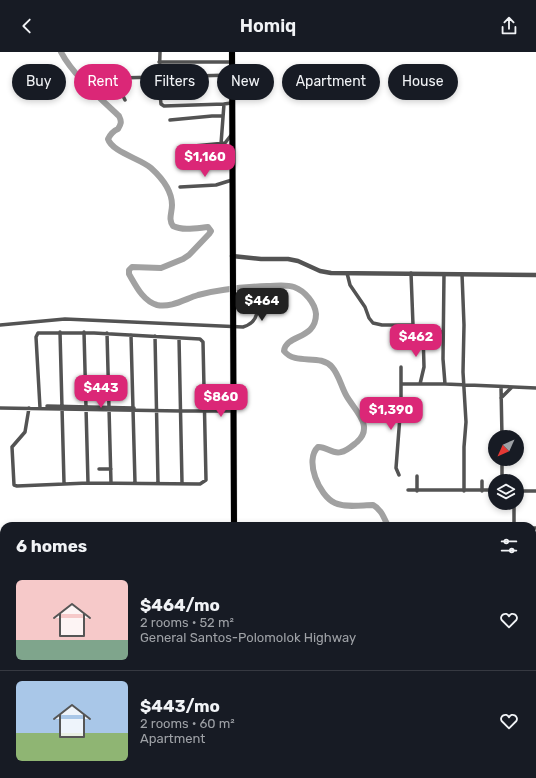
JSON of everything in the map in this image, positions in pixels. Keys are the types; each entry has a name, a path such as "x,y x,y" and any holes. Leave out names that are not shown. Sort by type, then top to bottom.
{"highway":[{"path":"232,52 232,62"},
{"path":"232,103 234,522"}],"street":[{"path":"160,52 159,62 232,62"},
{"path":"160,100 162,105 232,103"},
{"path":"221,144 224,104"},
{"path":"170,120 222,116"},
{"path":"194,146 225,143 232,134"},
{"path":"180,187 216,185 232,180"},
{"path":"232,256 260,259 288,259 298,261 320,271 347,273 536,275"},
{"path":"347,273 350,285 365,307 369,318 373,323 382,325 413,325"},
{"path":"411,273 413,325 418,330 423,332 444,332"},
{"path":"444,274 445,384"},
{"path":"462,274 466,422 464,446 464,491"},
{"path":"0,324 65,319 233,328 243,327 248,325 255,317 258,308 255,290"},
{"path":"29,408 26,432 12,447 13,483 17,486 64,483 202,483 206,478 206,410 203,340 200,338 84,332 41,332 37,335 40,407"},
{"path":"60,332 64,483"},
{"path":"84,332 88,483"},
{"path":"420,384 424,367 423,332"},
{"path":"107,334 111,483"},
{"path":"131,335 135,483"},
{"path":"155,336 158,483"},
{"path":"179,338 182,483"},
{"path":"399,475 396,468 401,367"},
{"path":"400,384 445,384 536,388"},
{"path":"400,394 407,385"},
{"path":"501,387 502,430"},
{"path":"501,398 512,387"},
{"path":"0,407 233,411"},
{"path":"14,407 40,407"},
{"path":"99,469 111,469"},
{"path":"417,476 417,491"},
{"path":"482,481 482,491"},
{"path":"408,490 488,491"},
{"path":"524,491 536,491"},
{"path":"514,510 514,522"}],"waterway":[{"path":"61,52 79,77 119,116 121,121 120,126 108,139 111,144 121,152 151,168 166,185 172,200 170,218 173,226 186,229 208,227 211,231 189,255 183,259 161,268 132,267 129,270 129,274 137,288 144,297 152,303 162,306 207,293 250,287 280,285 294,287 306,294 314,306 316,314 315,322 306,333 290,342 284,351 295,358 321,361 332,367 346,395 358,412 364,424 362,436 349,448 338,453 318,447 312,460 315,477 324,493 335,503 339,505 354,506 373,505 380,511 386,522"}]}
